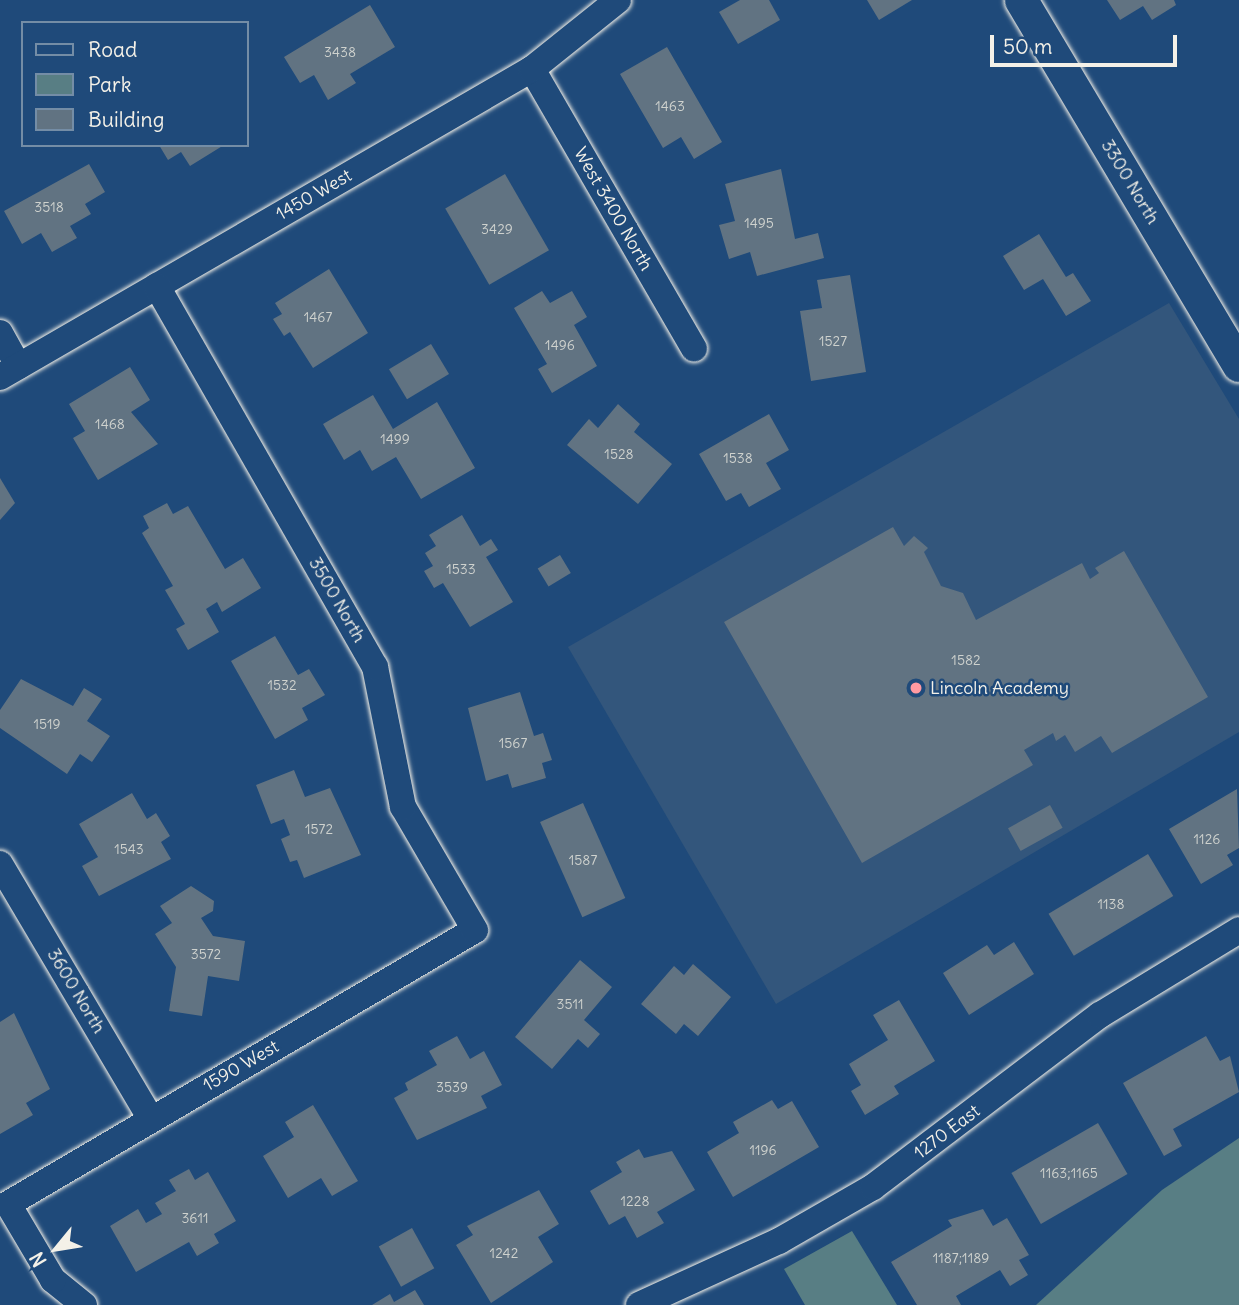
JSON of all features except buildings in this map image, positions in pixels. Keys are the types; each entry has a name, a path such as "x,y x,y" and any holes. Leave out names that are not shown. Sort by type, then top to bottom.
{"street":[{"name":"1450 West","path":"9,371 531,69 618,0"},
{"name":"3300 North","path":"1021,0 1239,365"},
{"name":"West 3400 North","path":"531,69 694,349"},
{"name":"3500 North","path":"157,286 376,667 403,807 475,930"},
{"path":"0,333 9,371"},
{"name":"3600 North","path":"0,864 151,1119"},
{"name":"1590 West","path":"84,1305 53,1280 8,1204 475,930"},
{"name":"1270 East","path":"639,1305 779,1241 873,1187 1100,1015 1239,930"}],"shaded area":[{"name":"Lincoln Academy","path":"1169,303 1239,419 1239,732 776,1004 568,647"}],"green space":[{"path":"1239,1138 1239,1305 1036,1305 1162,1190"},
{"path":"852,1231 897,1305 805,1305 784,1269"}],"place":[{"name":"Lincoln Academy","path":"916,688"}]}
